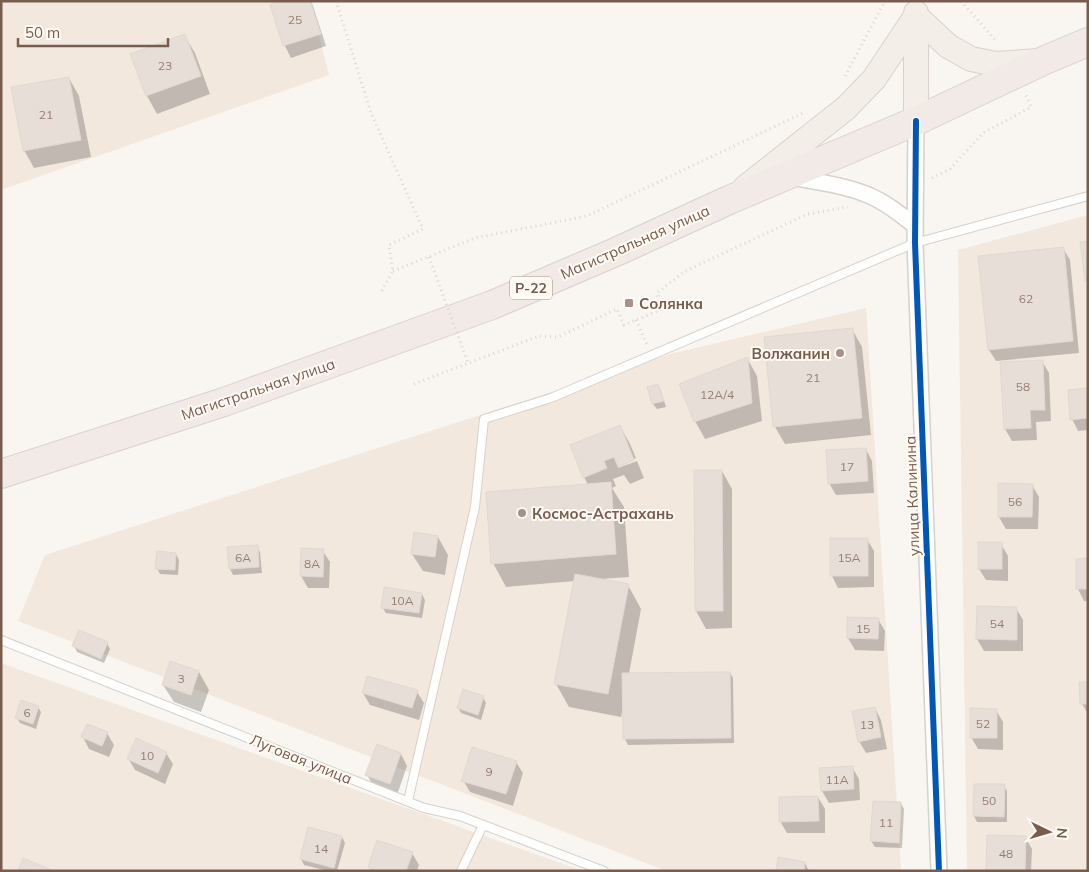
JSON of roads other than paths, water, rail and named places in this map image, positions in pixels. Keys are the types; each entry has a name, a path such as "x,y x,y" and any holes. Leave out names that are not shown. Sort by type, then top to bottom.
{"highway":[{"name":"Магистральная улица","path":"1,474 224,402 492,305 618,251 728,200 916,121 1014,68 1045,60 1088,42"}],"main road":[{"path":"916,8 948,46 971,59 1014,68"},
{"path":"916,8 916,121"},
{"path":"728,200 846,108 874,79 916,8"}],"street":[{"name":"улица Калинина","path":"916,121 914,225 939,871"},
{"path":"787,176 838,186 868,195 914,225"}],"lane":[{"path":"408,801 475,507 484,419 551,398 915,243 1088,196"},
{"name":"Луговая улица","path":"1,640 424,808 460,816 604,871"},
{"path":"460,871 483,825"}],"place":[{"name":"Солянка","path":"629,303"},
{"name":"Волжанин","path":"840,353"},
{"name":"Космос-Астрахань","path":"522,513"}]}
